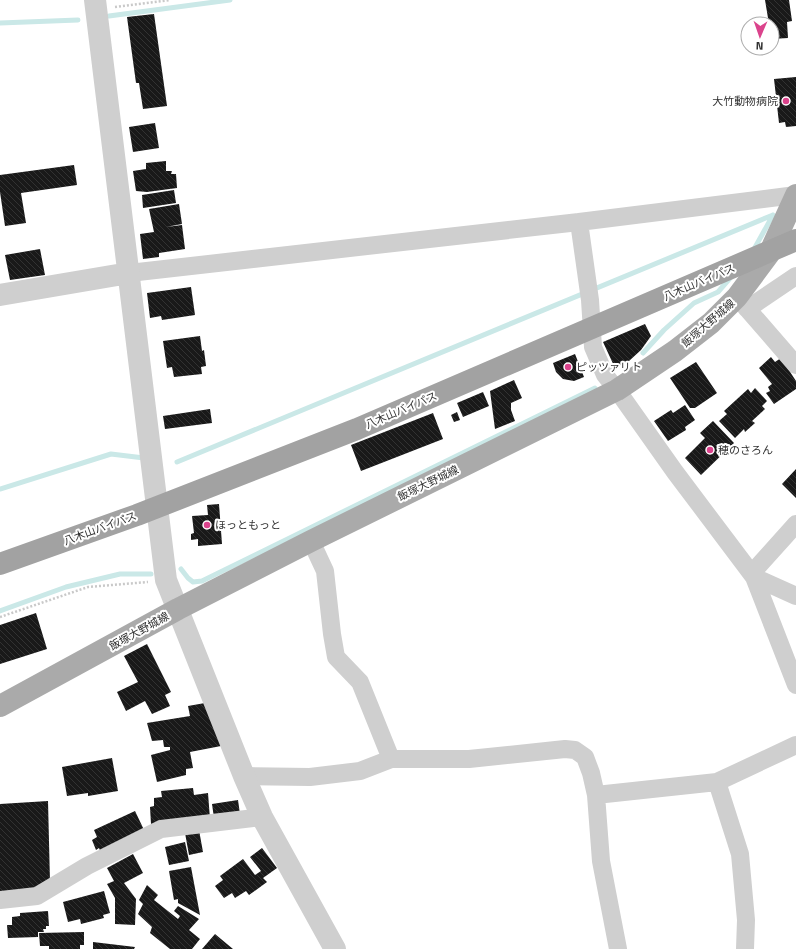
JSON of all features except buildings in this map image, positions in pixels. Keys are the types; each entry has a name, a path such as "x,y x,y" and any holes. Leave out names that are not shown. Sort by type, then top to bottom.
{"highway":[{"name":"八木山バイパス","path":"0,564 137,516 357,429 796,240"}],"main road":[{"name":"飯塚大野城線","path":"0,706 178,609 311,541 617,390 675,351 711,323 742,303 769,254 796,195"}],"street":[{"path":"96,5 166,580 244,776 262,817 328,946"},
{"path":"0,295 129,273 579,222 796,195"},
{"path":"579,222 589,292 592,347 605,375 753,575 796,685"},
{"path":"796,276 742,303 796,365"},
{"path":"753,575 796,524"},
{"path":"311,541 325,571 336,657 360,682 391,759"},
{"path":"753,575 796,596"},
{"path":"596,796 717,782 796,745"},
{"path":"244,776 310,776 360,771 391,759 468,759 565,749 575,750 585,757 591,773 596,796 601,861 618,949"},
{"path":"717,782 740,854 746,920 745,949"},
{"path":"0,900 37,896 87,866 160,829 262,817"}],"path":[{"path":"96,5 170,0"},
{"path":"0,617 88,587 166,580"}],"waterway":[{"path":"109,16 230,0"},
{"path":"0,23 78,20"},
{"path":"753,251 773,215"},
{"path":"177,462 773,215"},
{"path":"643,353 664,330 694,303 718,292 731,277"},
{"path":"181,569 193,582 202,581 595,388"},
{"path":"0,489 111,454 144,458"},
{"path":"0,611 66,587 120,574 151,574"}],"place":[{"name":"大竹動物病院","path":"786,101"},
{"name":"ピッツァリト","path":"568,367"},
{"name":"穂のさろん","path":"710,450"},
{"name":"ほっともっと","path":"207,525"}]}
